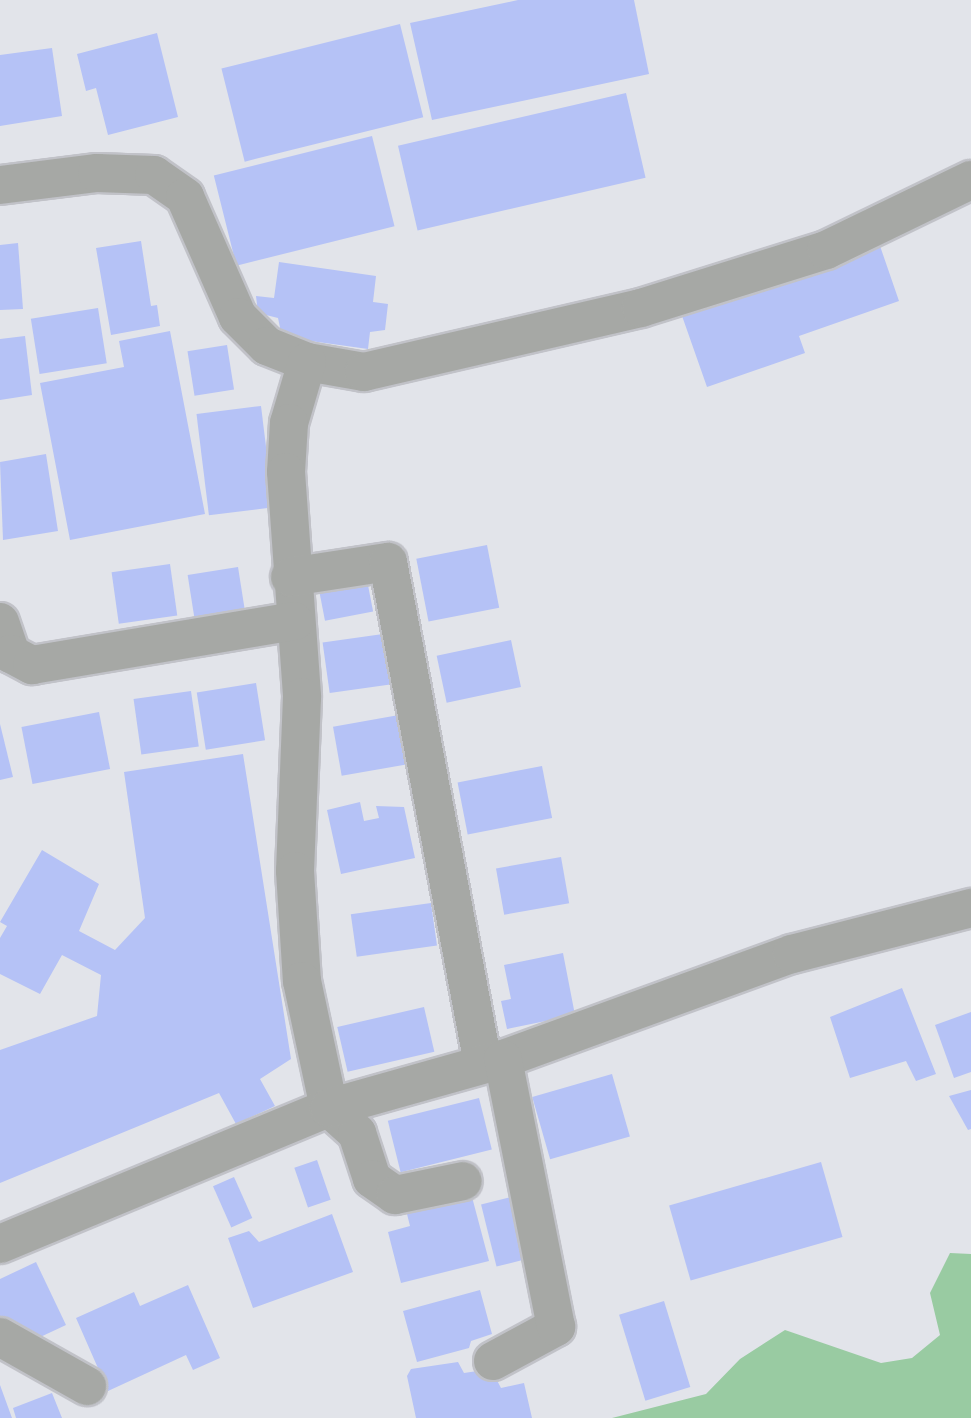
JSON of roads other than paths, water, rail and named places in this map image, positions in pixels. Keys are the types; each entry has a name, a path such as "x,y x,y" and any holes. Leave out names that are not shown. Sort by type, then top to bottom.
{"street":[{"path":"0,185 97,173 154,175 186,197 238,317 267,346 307,362 364,372 641,308 826,250 971,180"},
{"path":"307,362 289,423 290,577 302,697 295,871 302,981 329,1108 356,1133 372,1179 395,1195 463,1181"},
{"path":"290,577 388,562 493,1061 556,1327 493,1361"},
{"path":"0,622 10,654 32,665 294,621"},
{"path":"0,1244 329,1108 493,1061 792,954 971,908"},
{"path":"0,1336 86,1386"}]}
